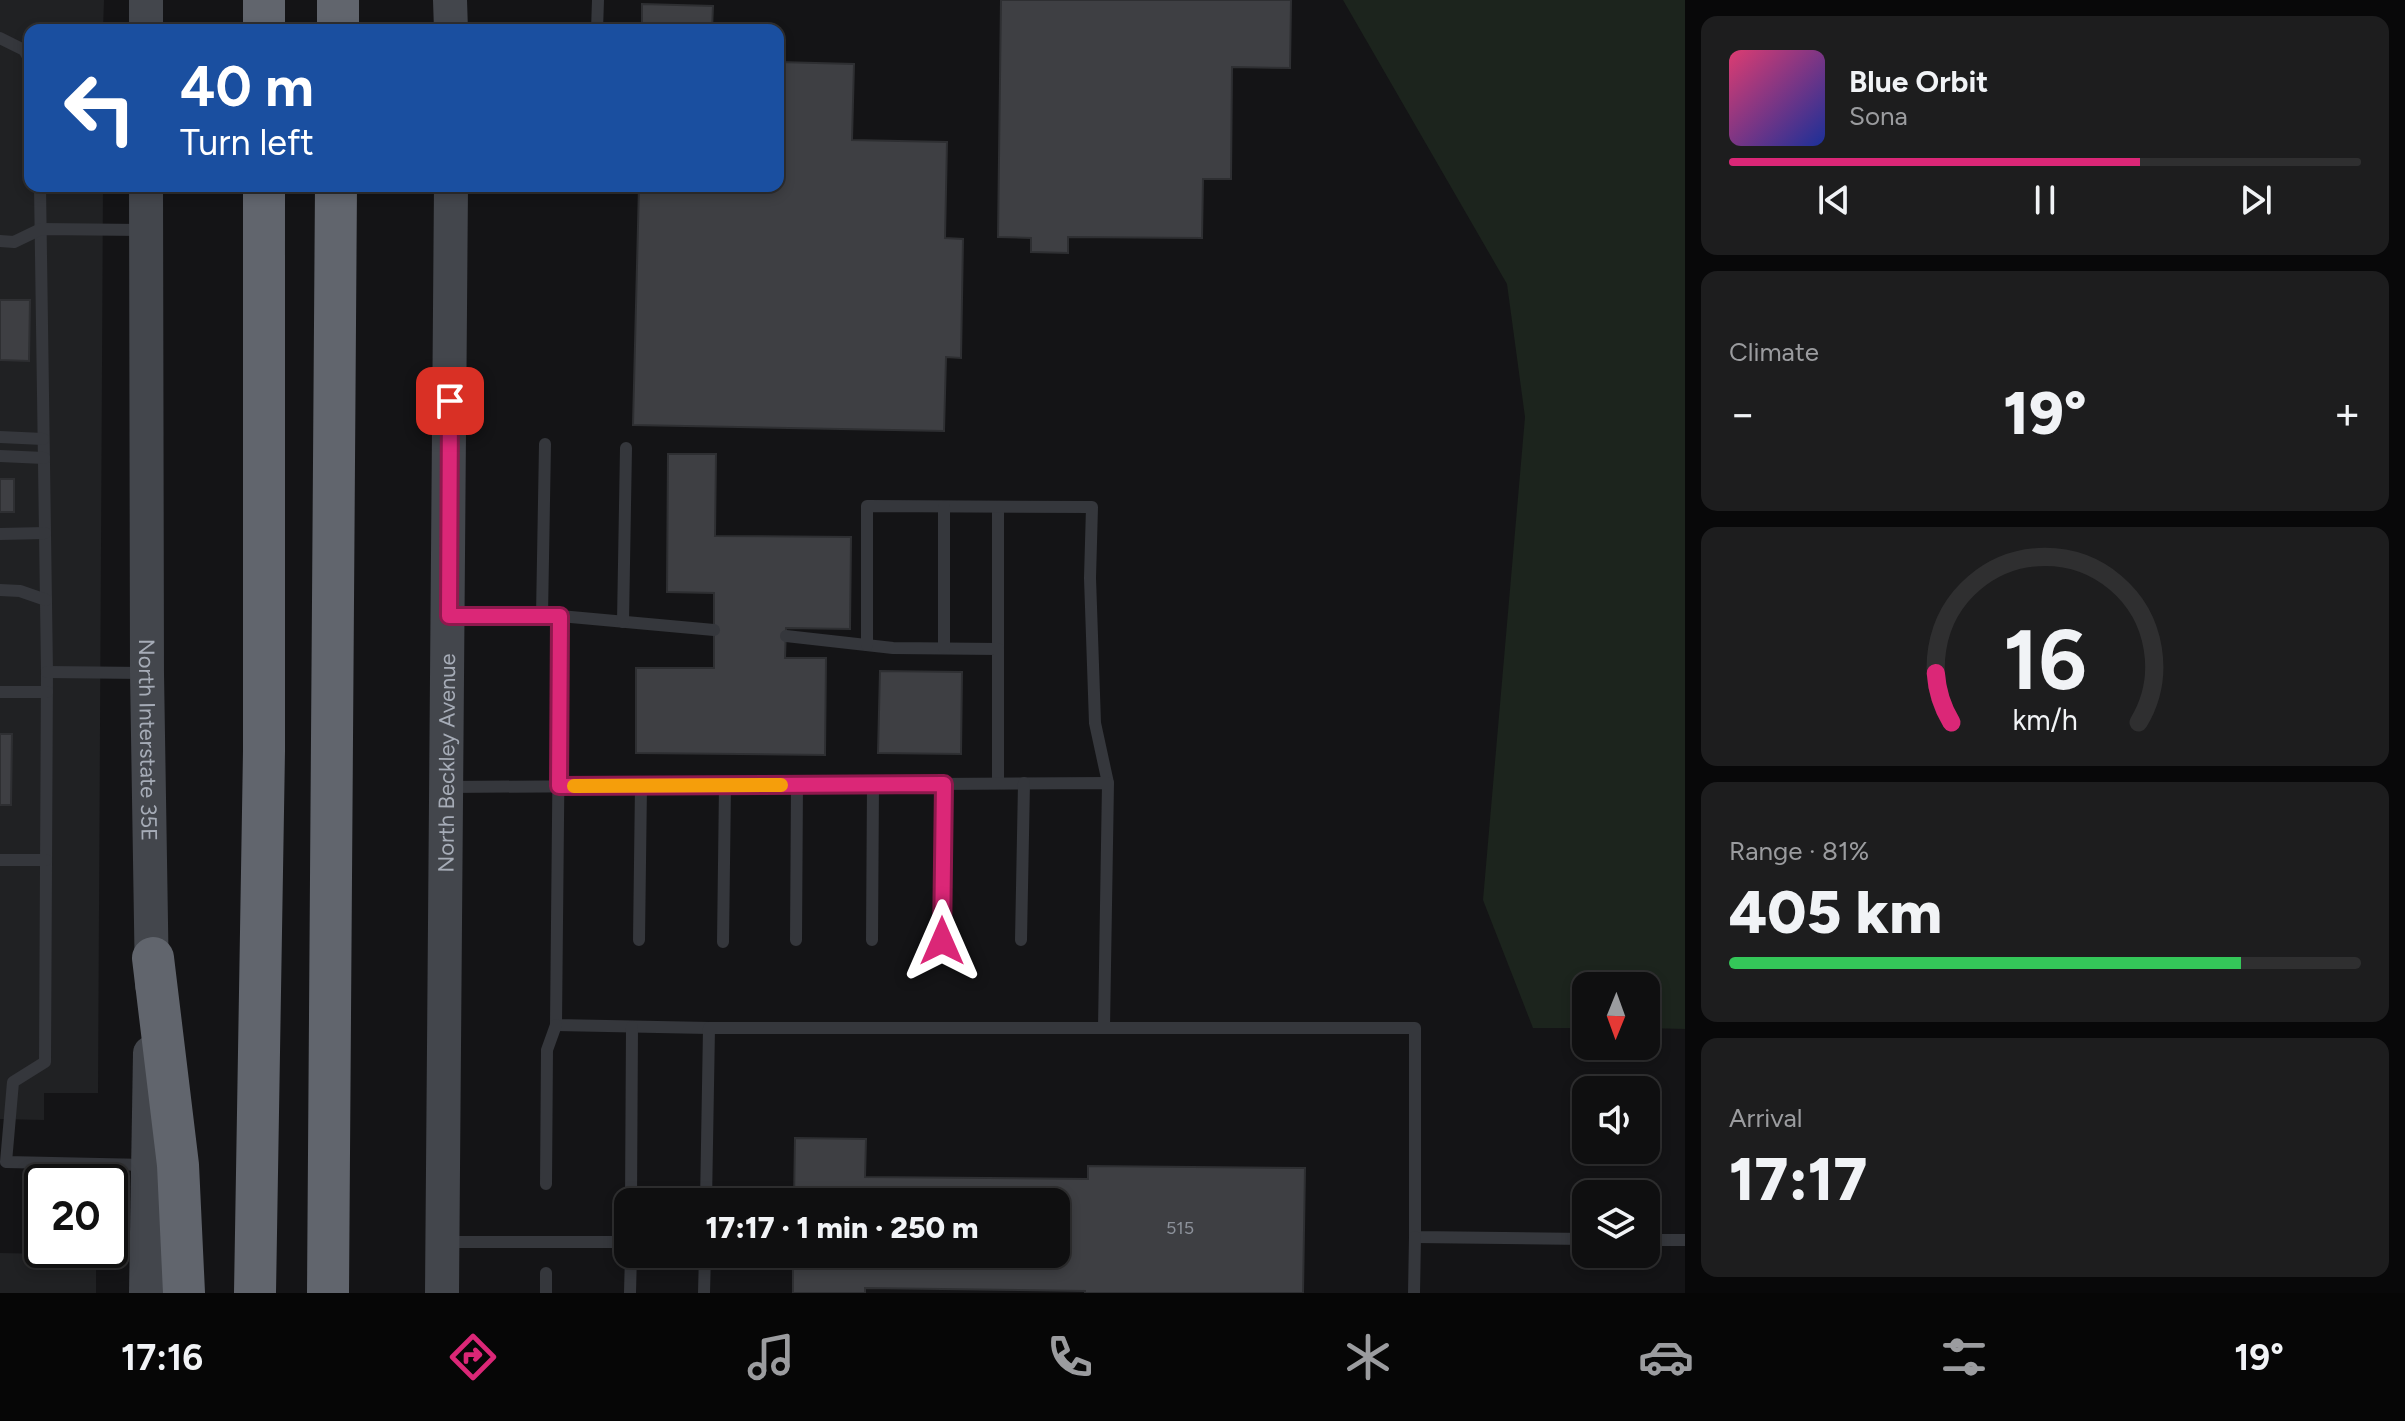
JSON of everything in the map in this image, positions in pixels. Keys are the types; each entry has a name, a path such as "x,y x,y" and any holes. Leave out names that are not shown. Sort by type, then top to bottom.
{"highway":[{"path":"264,0 264,24"},
{"path":"338,0 338,24"},
{"path":"255,1293 264,751 264,192"},
{"path":"328,1293 336,192"},
{"path":"153,958 162,1165 184,1293"}],"main road":[{"path":"146,0 146,24"},
{"path":"450,0 451,24"},
{"name":"North Interstate 35E","path":"146,192 147,673 153,958"},
{"name":"North Beckley Avenue","path":"442,1293 451,192"},
{"path":"146,1293 162,1165"}],"lane":[{"path":"597,24 598,0"},
{"path":"0,38 24,50"},
{"path":"40,192 47,672 45,1062 6,1079 3,1162 162,1165"},
{"path":"0,241 14,242 41,229 146,230"},
{"path":"0,437 43,439"},
{"path":"542,616 545,444"},
{"path":"623,622 626,448"},
{"path":"0,456 44,458"},
{"path":"867,645 867,506 1092,507 1090,578 1095,723 1108,783 1104,1028"},
{"path":"944,507 944,648"},
{"path":"998,507 998,783"},
{"path":"0,534 45,533"},
{"path":"0,590 20,591 46,600"},
{"path":"449,616 560,616 714,630"},
{"path":"546,1184 547,1050 556,1025 560,616"},
{"path":"786,636 867,645 998,649"},
{"path":"47,672 147,673"},
{"path":"0,692 47,692"},
{"path":"1021,940 1024,783"},
{"path":"447,787 1108,783"},
{"path":"796,940 797,784"},
{"path":"872,940 873,784"},
{"path":"942,941 944,784"},
{"path":"639,940 641,785"},
{"path":"723,942 725,785"},
{"path":"0,860 46,860"},
{"path":"556,1025 709,1028 1415,1028 1414,1293"},
{"path":"631,1188 632,1027"},
{"path":"706,1188 709,1028"},
{"path":"1415,1237 1572,1239"},
{"path":"1660,1240 1685,1240"},
{"path":"443,1242 614,1242"},
{"path":"630,1293 631,1268"},
{"path":"704,1293 705,1268"},
{"path":"546,1273 546,1293"}],"shaded area":[{"path":"0,0 104,0 103,24 24,24 24,192 103,192 98,1093 44,1093 44,1120 0,1119"},
{"path":"1343,0 1685,0 1685,1029 1660,1028 1660,972 1572,972 1572,1028 1533,1028 1483,900 1525,417 1507,284"},
{"path":"0,1253 24,1254 24,1268 96,1268 96,1293 0,1293"}],"building":[{"path":"1001,0 1291,0 1290,68 1232,67 1231,179 1203,179 1202,238 1068,237 1068,253 1031,252 1031,238 998,237"},
{"path":"642,4 713,6 712,24 642,24"},
{"path":"784,62 854,64 852,140 947,142 945,238 963,239 961,358 946,357 944,431 633,425 639,192 784,192"},
{"path":"0,300 30,300 29,361 0,360"},
{"path":"668,454 716,454 715,536 851,537 850,629 786,628 785,658 826,658 825,755 636,753 636,668 714,668 714,593 667,592"},
{"path":"0,479 14,479 14,512 0,512"},
{"path":"880,671 962,672 961,754 878,753"},
{"path":"0,734 12,734 11,805 0,805"},
{"path":"795,1138 866,1139 865,1177 1088,1179 1088,1166 1305,1168 1303,1293 1085,1293 865,1288 865,1293 793,1293 793,1268 1070,1268 1070,1188 794,1188"}],"slow traffic":[{"path":"574,786 781,785"}],"route":[{"path":"450,401 449,616 560,616 559,786 944,784 942,941"}]}
